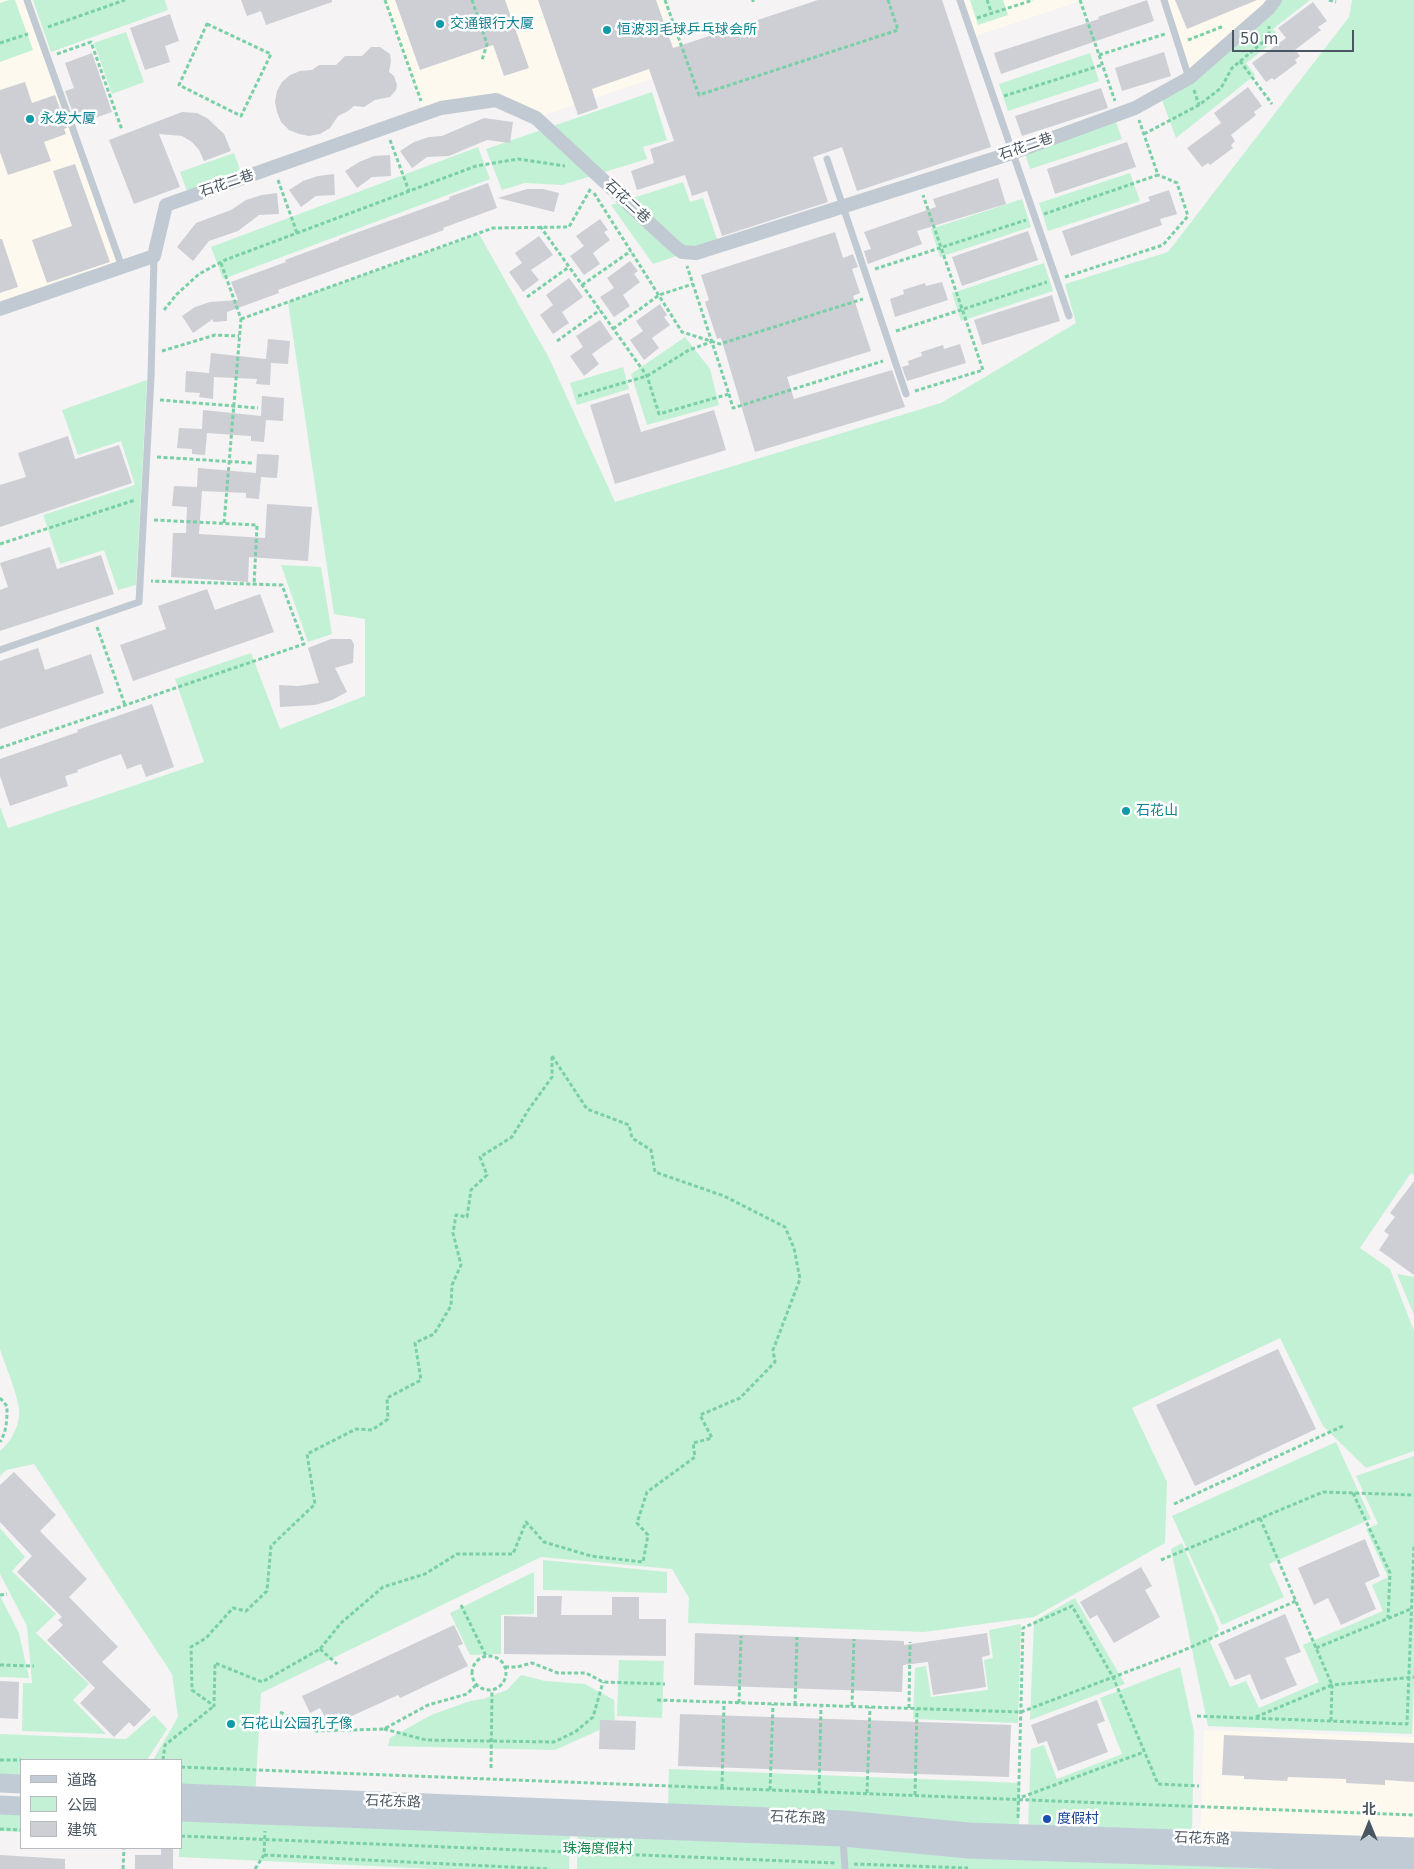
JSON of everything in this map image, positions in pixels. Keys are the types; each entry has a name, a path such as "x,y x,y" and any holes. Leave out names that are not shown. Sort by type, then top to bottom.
{"main road":[{"path":"0,1783 20,1784"},
{"name":"石花东路","path":"182,1793 844,1820 969,1832 1414,1847"},
{"path":"0,1805 20,1806"},
{"name":"石花东路","path":"182,1812 843,1837 968,1850 1336,1865 1414,1864"}],"street":[{"name":"石花二巷","path":"154,256 166,205 441,108 496,100 536,118 682,252 696,253 1012,153 1135,108 1189,78 1271,5"},
{"path":"0,309 154,256"}],"lane":[{"path":"27,0 122,267"},
{"path":"960,0 1070,316"},
{"path":"1164,0 1189,78"},
{"path":"827,159 906,394"},
{"path":"0,650 139,602 152,354 154,256"},
{"path":"843,1837 844,1866"}],"path":[{"path":"0,43 125,0"},
{"path":"385,0 425,114"},
{"path":"472,0 487,44 482,60"},
{"path":"665,0 699,95 898,30 888,0"},
{"path":"987,0 992,14"},
{"path":"967,22 1033,0"},
{"path":"1080,0 1119,114"},
{"path":"1330,0 1336,2"},
{"path":"1144,134 1199,105 1221,88 1232,68 1269,37 1271,5"},
{"path":"208,24 271,54 241,116 179,85 208,24"},
{"path":"1099,55 1174,31"},
{"path":"47,58 91,42 122,130"},
{"path":"1240,61 1272,104"},
{"path":"994,100 1102,65"},
{"path":"386,128 410,191"},
{"path":"152,327 158,316 177,294 199,274 221,262 476,166 518,158 566,166"},
{"path":"273,168 297,233"},
{"path":"240,319 493,228 569,226 598,175"},
{"path":"906,394 983,370 919,182"},
{"path":"591,189 682,332 720,344 873,296"},
{"path":"540,226 647,376 659,414 728,394"},
{"path":"582,285 631,252"},
{"path":"682,252 733,408 894,357"},
{"path":"221,262 240,319 224,524"},
{"path":"526,297 569,267"},
{"path":"613,329 659,295 693,284"},
{"path":"557,341 600,310"},
{"path":"152,354 215,335 239,336"},
{"path":"578,396 647,376 689,350 712,342"},
{"path":"150,400 258,408"},
{"path":"147,456 253,463"},
{"path":"0,544 144,497"},
{"path":"143,520 257,525 254,585"},
{"path":"0,748 304,644 282,586 140,581"},
{"path":"94,617 124,705"},
{"path":"164,1759 165,1746 214,1706 215,1662 262,1682 320,1649 341,1623 383,1587 425,1574 457,1554 513,1554 526,1522 544,1542 590,1556 643,1562 648,1535 638,1523 647,1492 696,1457 693,1443 712,1438 700,1415 740,1398 775,1362 773,1350 800,1279 794,1248 785,1227 724,1196 655,1172 651,1150 632,1138 629,1124 587,1109 552,1056 552,1077 512,1137 480,1157 487,1175 471,1190 467,1218 456,1215 453,1234 462,1265 452,1285 451,1306 434,1334 415,1343 421,1380 387,1398 388,1419 372,1430 356,1428 307,1454 315,1504 271,1546 267,1591 246,1611 233,1608 206,1638 191,1647 192,1690 214,1706"},
{"path":"0,1398 7,1406 8,1422 0,1442"},
{"path":"1174,1504 1343,1426"},
{"path":"1161,1560 1323,1492 1414,1495"},
{"path":"1353,1493 1390,1573 1388,1618"},
{"path":"1260,1518 1332,1684 1332,1721"},
{"path":"1196,1716 1407,1724 1414,1545"},
{"path":"0,1595 7,1594"},
{"path":"657,1700 1021,1712 1182,1651 1296,1601"},
{"path":"462,1605 486,1656"},
{"path":"1018,1834 1023,1628 1072,1606 1113,1677 1158,1784 1199,1786"},
{"path":"1316,1648 1411,1609"},
{"path":"739,1703 741,1636"},
{"path":"795,1704 797,1637"},
{"path":"852,1706 854,1639"},
{"path":"909,1708 910,1642"},
{"path":"320,1649 337,1664"},
{"path":"486,1656 498,1658 505,1667 506,1678 502,1684 492,1690 481,1689 476,1685 471,1675 473,1665 477,1660 486,1656"},
{"path":"505,1667 517,1667 532,1662 558,1673 586,1673 603,1682 665,1684"},
{"path":"0,1665 34,1666"},
{"path":"1253,1718 1332,1684 1414,1676"},
{"path":"280,1712 316,1731 384,1729 426,1740 554,1742 575,1732 593,1717 603,1682"},
{"path":"384,1729 428,1704 467,1694 476,1685"},
{"path":"491,1768 492,1690"},
{"path":"722,1788 724,1702"},
{"path":"770,1790 773,1704"},
{"path":"819,1792 820,1706"},
{"path":"867,1793 870,1707"},
{"path":"915,1795 917,1709"},
{"path":"1019,1798 1144,1752"},
{"path":"0,1760 20,1760"},
{"path":"182,1767 1019,1798 1414,1815"},
{"path":"255,1869 264,1856 266,1816"},
{"path":"0,1829 20,1830"},
{"path":"182,1836 844,1866 977,1868"},
{"path":"123,1869 124,1849"},
{"path":"264,1856 550,1869"}],"shaded area":[{"path":"0,0 27,0 121,267 0,308"},
{"path":"384,0 664,0 687,67 536,118 496,100 424,114"},
{"path":"960,0 1084,0 973,37"},
{"path":"1164,0 1275,0 1189,78"},
{"path":"1204,1730 1414,1737 1414,1846 1200,1839"}],"green space":[{"path":"15,0 33,50 0,62 0,3"},
{"path":"33,0 165,0 168,10 51,52"},
{"path":"970,0 1003,0 1008,15 978,25"},
{"path":"1282,0 1310,0 1273,29 1280,37 1246,63 1255,75 1176,138 1162,100"},
{"path":"1352,0 1414,0 1414,1175 1411,1173 1360,1248 1390,1269 1414,1331 1414,1451 1366,1468 1323,1426 1280,1338 1132,1408 1167,1482 1165,1543 1034,1617 924,1632 688,1623 689,1598 672,1569 541,1557 261,1693 255,1797 182,1792 182,1759 154,1759 178,1717 172,1674 34,1464 6,1470 0,1476 0,1451 8,1443 14,1432 18,1421 19,1409 16,1394 0,1349 0,807 8,828 204,762 175,679 251,653 280,729 365,696 365,619 334,614 288,302 479,234 549,358 615,502 941,403 1076,323 1065,284 1168,252 1349,17"},
{"path":"126,32 144,82 112,94 94,43"},
{"path":"1090,53 1099,81 1008,111 999,84"},
{"path":"652,92 667,140 643,147 647,159 562,185 525,183 502,190 486,149"},
{"path":"1112,111 1122,139 1030,169 1021,141"},
{"path":"478,147 490,179 223,279 211,247"},
{"path":"234,153 242,175 188,194 180,172"},
{"path":"1130,173 1140,201 1048,231 1039,203"},
{"path":"683,182 690,202 703,198 718,242 653,264 611,205"},
{"path":"1022,199 1031,227 940,257 931,229"},
{"path":"1044,263 1053,291 961,321 952,293"},
{"path":"685,337 710,369 719,405 647,425 631,374"},
{"path":"623,367 629,389 577,405 570,383"},
{"path":"147,380 136,585 118,590 104,550 60,564 43,515 135,485 121,441 78,455 62,410"},
{"path":"281,565 321,567 332,634 308,642"},
{"path":"1397,1274 1414,1277 1414,1315"},
{"path":"1336,1442 1371,1519 1269,1564 1284,1597 1222,1625 1172,1516"},
{"path":"1414,1456 1414,1682 1412,1734 1208,1726 1171,1549 1182,1543 1219,1629 1210,1642 1230,1687 1246,1681 1259,1708 1319,1682 1303,1645 1383,1611 1372,1585 1388,1577 1366,1529 1378,1524 1356,1476"},
{"path":"0,1528 25,1557 12,1571 56,1614 36,1633 89,1684 73,1700 106,1734 22,1731 23,1683 32,1683 27,1626 0,1574"},
{"path":"543,1560 667,1572 667,1593 543,1590"},
{"path":"534,1572 534,1614 501,1615 501,1654 470,1655 450,1613"},
{"path":"0,1596 19,1633 29,1678 0,1677"},
{"path":"1075,1598 1125,1684 1030,1720 1034,1621"},
{"path":"1021,1624 1018,1723 913,1719 915,1668 926,1666 931,1697 988,1690 984,1660 993,1658 989,1630"},
{"path":"619,1660 664,1661 662,1718 617,1716"},
{"path":"1180,1667 1194,1732 1192,1833 1028,1828 1031,1749 1044,1745 1057,1779 1122,1754 1100,1698"},
{"path":"521,1675 545,1681 585,1684 614,1700 615,1723 555,1750 388,1746 390,1738 431,1715 507,1690"},
{"path":"154,1715 167,1729 148,1759 20,1759 20,1779 0,1778 0,1734 126,1739"},
{"path":"669,1769 1020,1783 1019,1830 668,1809"},
{"path":"0,1809 20,1810 20,1832 0,1831"},
{"path":"182,1816 570,1832 569,1869 436,1869 179,1857 179,1849 182,1849"},
{"name":"珠海度假村","path":"578,1828 1414,1869 577,1869"}],"building":[{"path":"241,0 332,0 332,2 266,25 261,11 247,16"},
{"name":"交通银行大厦","path":"395,0 505,0 529,68 504,76 493,45 420,70"},
{"path":"538,0 656,0 673,48 818,0 942,0 991,147 857,191 842,147 813,157 828,202 722,236 707,191 692,196 685,175 637,190 631,171 654,163 650,149 674,141 649,69 592,89 598,108 578,115"},
{"path":"1147,0 1154,21 1001,74 994,53 1099,19 1098,17"},
{"path":"1175,0 1257,0 1187,29"},
{"path":"1313,2 1327,21 1318,27 1321,30 1295,50 1300,56 1295,60 1297,63 1274,80 1272,78 1266,82 1252,63 1286,38 1278,28"},
{"path":"170,14 179,41 165,46 170,62 145,70 130,28"},
{"path":"371,47 380,47 390,54 389,72 394,76 397,85 396,90 390,97 375,100 364,107 354,106 338,116 330,128 320,134 309,136 299,134 289,130 281,122 275,102 277,91 282,82 290,75 300,71 312,70 319,65 336,65 345,56 362,56"},
{"path":"1164,52 1171,76 1122,91 1115,68"},
{"path":"92,53 112,112 77,124 65,91 74,88 65,63"},
{"name":"永发大厦","path":"25,82 32,103 55,95 67,128 64,129 66,134 44,142 51,161 8,175 0,152 0,90"},
{"path":"1248,87 1262,106 1254,112 1256,115 1231,135 1235,141 1231,145 1233,148 1210,165 1208,163 1202,167 1187,148 1221,123 1214,113"},
{"path":"1101,88 1108,108 1022,136 1015,116"},
{"path":"182,112 197,113 207,118 224,134 231,151 204,161 199,150 192,142 182,136 159,134 180,187 134,204 109,140"},
{"path":"484,118 513,122 510,143 487,140 449,156 427,157 412,168 400,151 414,142 429,137 442,136"},
{"path":"1127,142 1136,167 1055,194 1047,169"},
{"path":"390,155 391,176 372,177 357,188 345,171 359,162 374,156"},
{"path":"75,164 110,262 47,283 32,240 72,226 53,171"},
{"path":"334,174 335,195 316,196 301,207 289,190 303,181 318,176"},
{"path":"998,178 1006,204 917,231 922,244 868,264 864,251 871,249 864,232 936,207 933,199"},
{"path":"488,183 497,208 443,228 444,230 278,290 279,293 227,312 227,321 213,322 213,319 193,333 182,316 195,307 210,302 238,300 231,282"},
{"path":"527,189 543,189 559,193 554,212 498,198"},
{"path":"1169,190 1177,214 1160,219 1162,225 1071,256 1062,231 1150,201 1148,197"},
{"path":"277,193 279,214 259,215 238,231 209,241 193,261 177,247 196,223 231,210 246,200"},
{"path":"600,219 608,230 604,232 610,240 593,253 600,264 584,275 570,256 584,246 576,236"},
{"path":"1028,231 1038,260 962,286 952,257"},
{"path":"835,232 843,258 853,254 858,267 852,269 860,293 853,296 871,351 787,377 794,399 892,370 905,407 755,452 721,338 717,339 705,302 709,300 701,275"},
{"path":"539,236 553,255 531,270 539,280 523,292 509,272 522,263 515,253"},
{"path":"0,239 2,239 18,287 0,293"},
{"path":"630,261 638,271 634,274 640,282 623,295 630,306 614,317 600,297 614,288 607,278"},
{"path":"569,278 583,297 562,312 569,323 553,334 540,315 553,305 546,295"},
{"path":"942,282 948,300 895,317 890,299 904,294 903,290 925,283 926,286"},
{"path":"1052,295 1060,321 982,345 974,320"},
{"path":"660,304 667,315 664,317 670,325 652,338 659,348 644,360 630,340 643,331 636,321"},
{"path":"600,320 613,339 592,354 599,364 584,376 570,356 583,347 576,336"},
{"path":"268,339 290,341 288,364 271,363 270,385 256,384 257,379 214,377 213,399 199,397 200,393 185,392 186,371 209,373 211,353 266,359"},
{"path":"960,344 966,363 907,381 902,367 909,365 908,361 922,356 921,352 943,345 944,349"},
{"path":"629,393 641,432 714,410 726,450 615,484 590,405"},
{"path":"262,396 284,398 283,421 266,420 264,442 251,441 251,436 207,433 205,455 192,454 192,449 177,448 179,428 202,429 203,410 261,416"},
{"path":"68,436 75,459 119,445 132,483 0,527 0,485 26,477 18,453"},
{"path":"257,454 279,455 277,478 261,477 259,499 246,498 246,493 202,491 199,534 265,538 267,504 312,507 308,561 249,557 248,582 171,577 173,533 186,533 187,507 172,506 174,486 197,487 198,468 256,473"},
{"path":"50,547 57,569 101,555 114,594 0,631 0,590 8,587 0,563"},
{"path":"207,589 215,610 260,594 274,632 133,681 120,645 166,629 158,606"},
{"path":"331,639 351,639 354,644 353,663 335,668 347,692 332,700 315,705 280,707 279,685 298,686 319,683 308,648"},
{"path":"38,648 45,670 91,654 104,693 0,729 0,661"},
{"path":"152,704 174,767 146,777 141,764 127,769 121,754 65,776 68,786 10,806 0,776 0,759"},
{"path":"1414,1181 1414,1275 1379,1250 1389,1235 1384,1231 1395,1217 1390,1213"},
{"path":"1278,1349 1316,1429 1195,1486 1156,1405"},
{"path":"14,1472 56,1515 40,1531 87,1579 69,1597 118,1647 102,1662 151,1710 134,1727 129,1722 114,1737 80,1703 95,1688 47,1640 63,1625 58,1620 62,1617 17,1572 32,1556 0,1522 0,1485"},
{"path":"1365,1539 1380,1576 1365,1583 1376,1609 1341,1625 1328,1598 1314,1605 1298,1568"},
{"path":"1141,1567 1152,1586 1145,1590 1160,1617 1114,1643 1097,1615 1090,1619 1080,1602"},
{"path":"537,1596 562,1596 561,1615 612,1615 612,1597 639,1597 639,1619 666,1619 666,1656 504,1654 504,1616 537,1617"},
{"path":"1285,1614 1301,1652 1285,1658 1297,1685 1261,1700 1250,1674 1235,1680 1218,1644"},
{"path":"454,1625 463,1644 458,1646 468,1666 400,1698 398,1695 343,1720 339,1713 326,1719 320,1708 310,1713 302,1696"},
{"path":"695,1633 904,1641 904,1645 987,1633 990,1655 982,1657 986,1687 933,1695 928,1662 903,1665 902,1692 694,1685"},
{"path":"0,1681 19,1682 18,1719 0,1718"},
{"path":"1097,1700 1105,1721 1097,1724 1108,1752 1058,1771 1047,1741 1038,1744 1031,1725"},
{"path":"680,1714 1011,1725 1009,1777 678,1766"},
{"path":"600,1720 636,1721 635,1750 599,1749"},
{"path":"1224,1735 1414,1743 1414,1782 1385,1780 1385,1785 1346,1783 1346,1779 1288,1777 1287,1781 1244,1779 1244,1776 1222,1775"},
{"path":"161,1849 173,1849 173,1869 135,1869 135,1855 161,1855"},
{"path":"0,1855 65,1859 65,1869 0,1869"}],"place":[{"name":"交通银行大厦","path":"440,24"},
{"name":"恒波羽毛球乒乓球会所","path":"607,30"},
{"name":"永发大厦","path":"30,119"},
{"name":"石花山","path":"1126,811"},
{"name":"石花山公园孔子像","path":"231,1724"},
{"name":"度假村","path":"1047,1819"}]}
